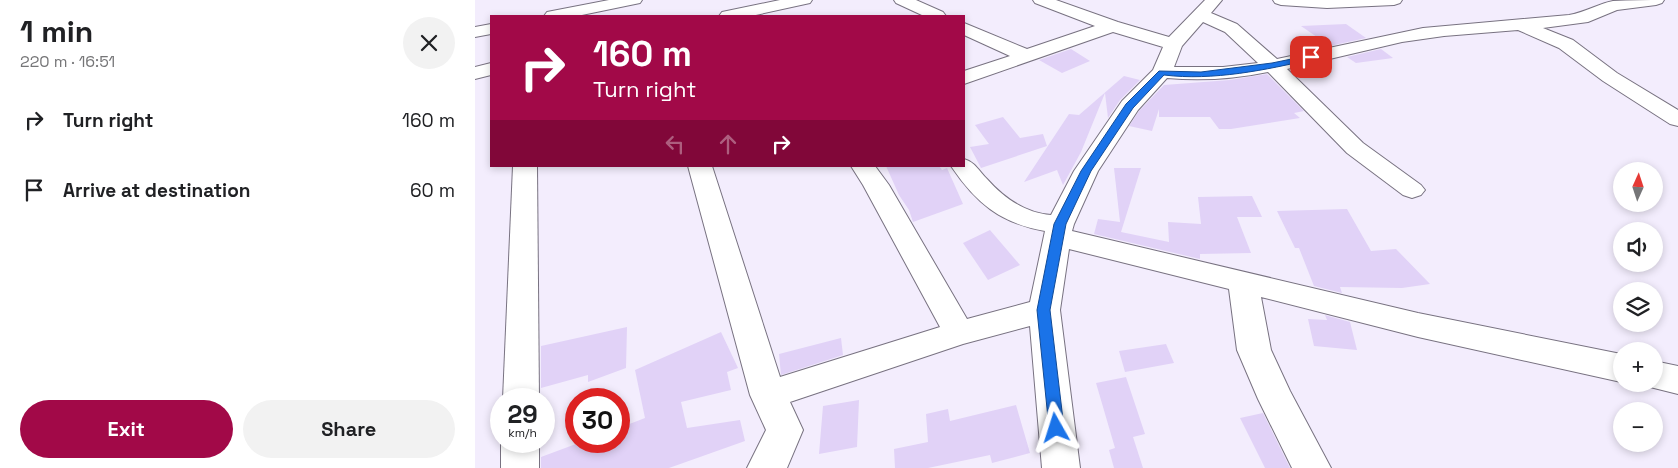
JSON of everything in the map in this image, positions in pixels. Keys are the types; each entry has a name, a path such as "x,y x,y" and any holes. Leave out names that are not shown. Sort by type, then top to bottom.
{"street":[{"path":"558,15 634,0"},
{"path":"733,15 804,0"},
{"path":"902,0 935,15"},
{"path":"1041,0 1112,26 1173,44"},
{"path":"1281,0 1394,0"},
{"path":"1162,72 1187,76 1272,65 1419,34 1522,26 1588,17 1613,6 1662,1"},
{"path":"1061,468 1044,310 1058,231 1091,163 1130,106 1162,72 1173,44 1209,4 1231,28 1272,65 1355,148 1412,190"},
{"path":"770,7 784,15"},
{"path":"965,78 1112,26"},
{"path":"1522,26 1566,44 1610,77 1678,119"},
{"path":"965,28 1026,56"},
{"path":"475,32 490,29"},
{"path":"475,73 490,69"},
{"path":"521,388 525,167"},
{"path":"700,167 768,395 785,430 766,468"},
{"path":"864,167 876,185 959,333"},
{"path":"964,167 1001,208 1058,231 1243,283 1418,325 1613,366"},
{"path":"1243,283 1254,350 1312,468"},
{"path":"768,395 959,333 1044,310"},
{"path":"1663,377 1678,380"},
{"path":"520,453 520,468"}],"building":[{"path":"1346,24 1366,38 1330,46 1301,26"},
{"path":"1071,49 1090,61 1062,73 1039,60"},
{"path":"1381,49 1393,58 1356,63 1347,57"},
{"path":"1267,74 1304,111 1294,113 1300,118 1231,129 1219,129 1210,117 1159,117 1159,109 1152,131 1129,126 1139,111 1164,85 1230,80"},
{"path":"1124,76 1140,80 1120,100 1108,118 1105,93 1081,152 1063,185 1057,170 1024,182 1069,114 1079,115"},
{"path":"1003,117 1020,138 1043,134 1047,146 981,168 970,147 989,144 975,125"},
{"path":"886,167 940,167 942,170 947,168 963,204 913,222 909,210 899,195"},
{"path":"1114,168 1141,168 1121,232 1169,242 1168,222 1201,224 1198,197 1252,196 1262,217 1237,217 1251,253 1200,254 1200,259 1094,234 1098,219 1120,222"},
{"path":"1347,209 1371,251 1396,249 1430,284 1402,288 1340,287 1342,293 1314,286 1299,248 1295,248 1277,211"},
{"path":"990,230 1020,265 988,280 963,243"},
{"path":"1325,315 1350,322 1357,350 1314,346 1308,319 1327,320"},
{"path":"627,327 626,368 588,382 588,375 541,388 541,346"},
{"path":"721,332 738,368 727,372 731,390 681,402 687,428 740,420 745,441 669,468 541,468 541,457 565,448 565,453 630,453 630,424 645,418 635,370"},
{"path":"841,338 843,355 781,375 779,354"},
{"path":"1166,344 1174,363 1125,372 1119,351"},
{"path":"1126,377 1145,434 1133,437 1143,468 1114,468 1109,450 1115,448 1096,383"},
{"path":"859,400 857,447 819,454 823,406"},
{"path":"1016,405 1030,453 992,463 990,455 928,468 895,468 894,449 928,442 926,414 948,409 950,421"},
{"path":"1263,413 1290,468 1265,468 1240,418"}],"route":[{"path":"1056,428 1044,310 1057,237 1060,224 1086,171 1130,106 1162,72 1187,76 1201,75 1272,65 1311,57"}]}
